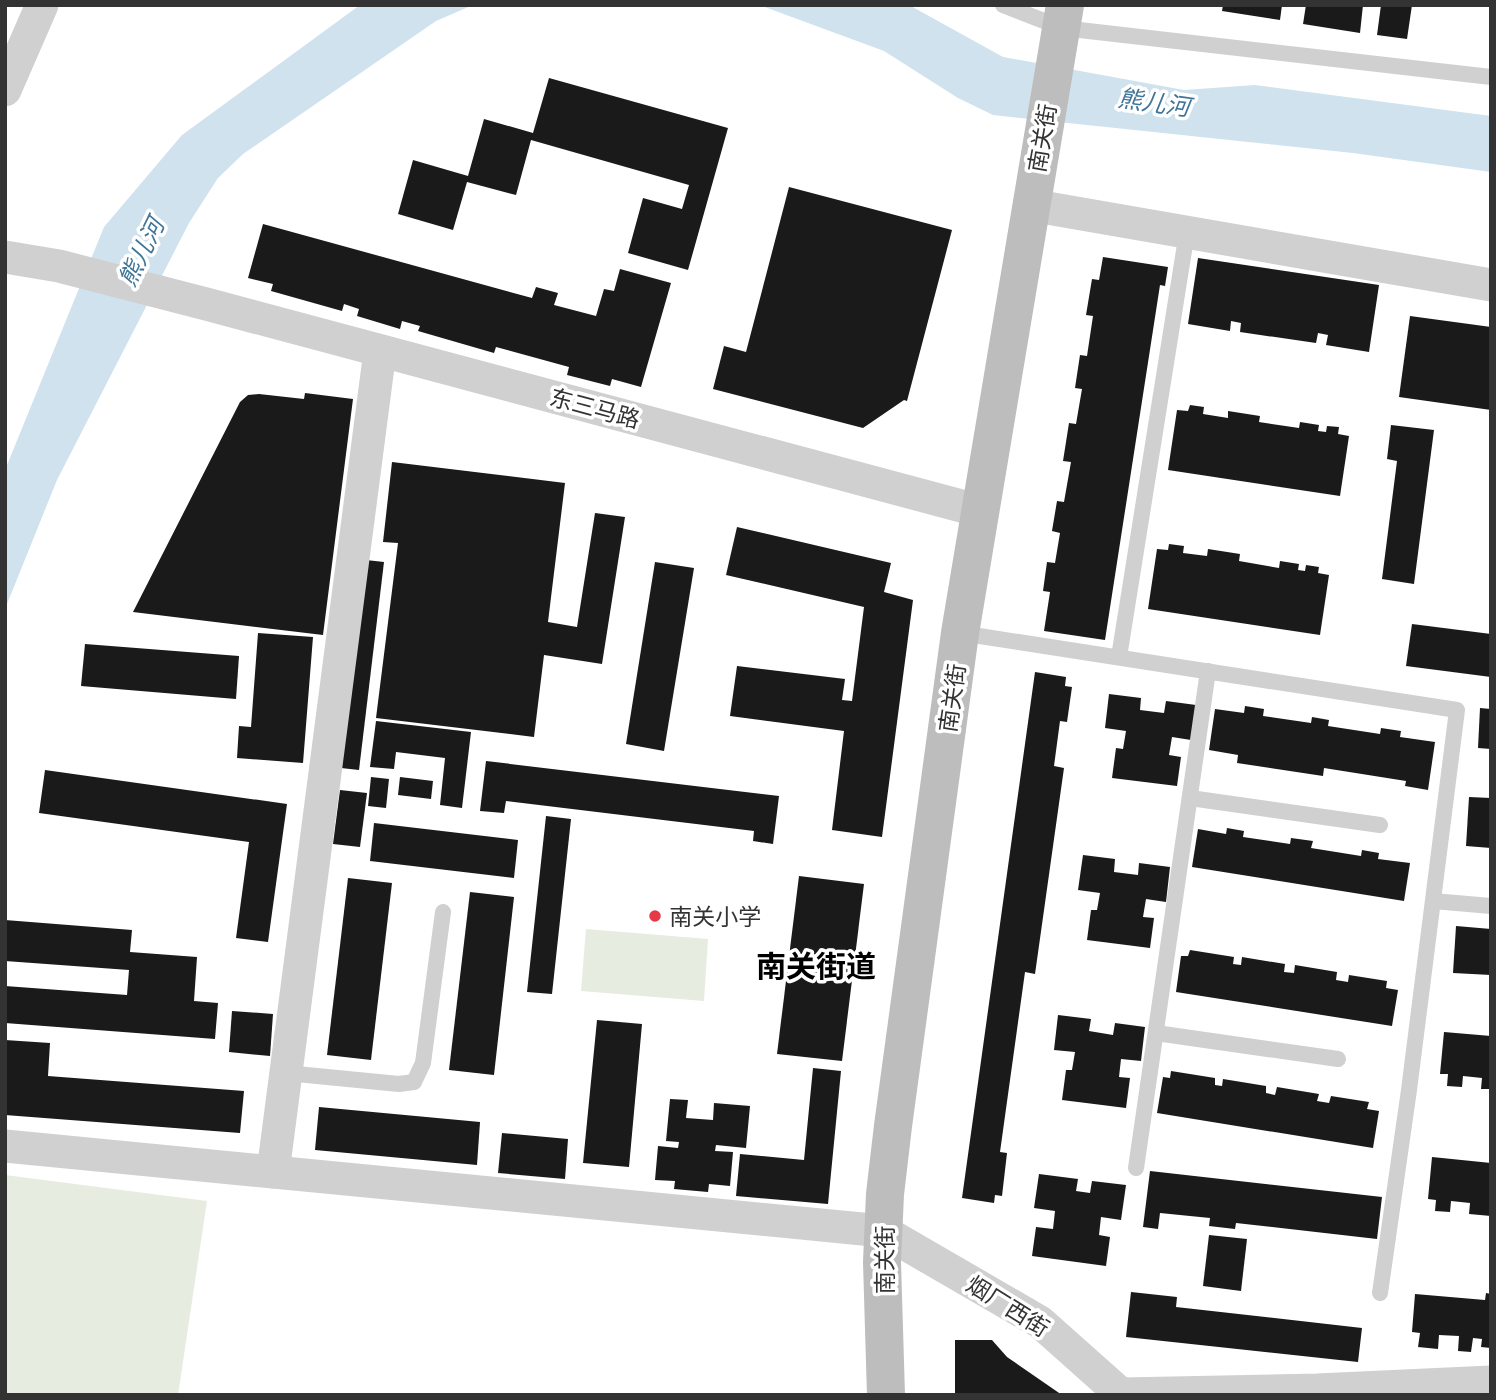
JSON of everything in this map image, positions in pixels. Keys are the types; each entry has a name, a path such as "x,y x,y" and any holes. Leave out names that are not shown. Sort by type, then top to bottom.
{"street":[{"path":"5,90 42,5"},
{"name":"南关街","path":"886,1395 882,1262 893,1126 960,633 1038,157 1062,29"},
{"path":"1030,205 1491,285"},
{"name":"东三马路","path":"5,257 59,266 210,305 980,511"},
{"path":"273,1172 380,351"},
{"path":"5,1146 883,1231"},
{"name":"烟厂西街","path":"883,1231 1040,1322 1122,1395"},
{"path":"1122,1395 1317,1391 1491,1381"}],"lane":[{"path":"1003,5 1062,29 1491,77"},
{"path":"1119,657 1187,232"},
{"path":"960,633 1457,710 1380,1293"},
{"path":"1136,1168 1208,671"},
{"path":"1190,798 1380,825"},
{"path":"1433,901 1491,906"},
{"path":"286,1073 399,1084 414,1082 423,1063 443,912"},
{"path":"1156,1033 1338,1059"}],"shaded area":[{"path":"586,929 708,939 704,1001 581,991"},
{"path":"5,1175 207,1201 178,1395 5,1395"}],"water":[{"name":"熊儿河","path":"360,5 473,5 436,21 243,154 218,178 189,223 57,480 5,609 5,470 104,227 182,135"},
{"name":"熊儿河","path":"759,5 909,5 1003,57 1184,90 1255,85 1491,116 1491,172 1353,153 993,115 958,98 884,51"}],"building":[{"path":"1223,5 1282,5 1280,20 1222,11"},
{"path":"1306,5 1363,5 1360,33 1303,24"},
{"path":"1381,5 1412,5 1407,39 1377,35"},
{"path":"549,78 728,128 688,270 628,253 643,198 682,209 689,185 531,140 516,195 467,182 453,230 398,214 413,160 468,176 484,119 533,133"},
{"path":"789,187 952,230 907,401 904,400 863,428 713,389 724,346 746,352"},
{"path":"263,224 532,298 536,287 558,293 554,305 596,316 604,289 614,291 620,269 671,283 641,387 612,379 610,386 567,375 569,367 496,347 494,353 418,331 420,326 402,321 400,329 357,316 359,309 344,304 342,311 271,291 273,284 248,278"},
{"path":"1103,257 1168,267 1165,286 1160,285 1105,640 1044,631 1050,592 1043,591 1047,562 1055,563 1060,533 1052,531 1057,501 1064,502 1071,462 1063,461 1069,423 1076,424 1082,389 1075,388 1080,355 1087,356 1093,316 1086,315 1092,279 1099,280"},
{"path":"1198,258 1379,285 1369,352 1326,345 1328,335 1318,333 1316,343 1240,332 1241,323 1231,321 1230,331 1188,324"},
{"path":"1410,316 1491,327 1491,410 1399,397"},
{"path":"305,393 353,399 323,635 133,612 240,402 248,395 304,399"},
{"path":"1190,405 1204,407 1203,414 1228,418 1228,411 1260,416 1259,422 1299,428 1300,422 1319,425 1318,431 1326,432 1327,426 1339,427 1338,434 1349,436 1340,496 1168,470 1177,410 1188,411"},
{"path":"1391,425 1434,430 1414,584 1382,579 1397,461 1387,459"},
{"path":"392,462 565,483 548,622 577,627 595,513 625,517 602,664 544,655 534,737 376,718 398,543 383,542"},
{"path":"737,527 891,563 884,592 913,600 882,837 832,830 844,731 730,716 737,666 845,679 842,700 852,701 864,607 726,575"},
{"path":"1169,544 1184,546 1183,553 1207,556 1208,549 1240,554 1239,561 1279,568 1280,561 1299,564 1298,570 1305,571 1306,565 1319,567 1318,573 1329,575 1320,635 1148,609 1157,549 1168,550"},
{"path":"366,560 384,562 359,770 341,768"},
{"path":"655,562 694,568 664,751 626,744"},
{"path":"1412,624 1491,634 1491,677 1406,666"},
{"path":"258,633 313,637 303,763 237,758 239,726 251,727"},
{"path":"85,644 239,656 236,699 81,686"},
{"path":"1035,672 1066,677 1065,686 1072,687 1067,722 1060,721 1054,766 1064,768 1035,974 1025,972 1000,1152 1007,1153 1002,1196 995,1195 994,1203 962,1198"},
{"path":"1109,694 1141,698 1140,710 1164,713 1166,701 1196,705 1191,740 1172,737 1169,755 1181,757 1177,786 1112,778 1116,748 1123,749 1126,731 1105,728"},
{"path":"1245,706 1264,709 1263,716 1311,723 1312,717 1329,720 1328,726 1380,734 1381,728 1401,731 1400,737 1435,742 1428,790 1405,786 1406,781 1324,768 1323,776 1237,763 1238,755 1209,750 1215,709 1244,713"},
{"path":"1480,708 1491,709 1491,749 1478,748"},
{"path":"376,721 471,732 462,808 440,805 445,758 396,752 394,769 370,767"},
{"path":"486,761 779,796 773,844 753,841 754,831 506,801 504,813 480,811"},
{"path":"45,770 287,804 268,942 236,938 249,842 39,813"},
{"path":"371,777 389,779 386,808 368,806"},
{"path":"400,777 433,781 431,799 398,795"},
{"path":"340,790 367,793 360,847 333,844"},
{"path":"1469,797 1491,798 1491,848 1466,846"},
{"path":"546,816 571,819 552,994 527,992"},
{"path":"374,823 518,840 514,878 370,861"},
{"path":"1227,828 1244,831 1243,837 1290,844 1291,838 1313,841 1311,848 1361,856 1362,850 1379,853 1378,859 1410,863 1404,901 1192,867 1198,829 1226,834"},
{"path":"1083,855 1115,859 1114,872 1138,875 1139,863 1170,867 1166,902 1146,899 1143,917 1154,918 1150,948 1087,940 1091,910 1097,910 1100,893 1078,890"},
{"path":"799,876 864,884 842,1061 777,1054"},
{"path":"348,878 392,883 371,1060 327,1055"},
{"path":"470,892 514,897 494,1075 449,1070"},
{"path":"5,920 132,930 130,952 197,957 194,1001 218,1003 215,1039 5,1023 5,986 127,995 129,970 5,961"},
{"path":"1456,926 1491,929 1491,975 1453,973"},
{"path":"1190,950 1234,957 1233,964 1241,965 1242,957 1285,964 1284,972 1294,973 1295,965 1337,972 1336,980 1348,982 1349,975 1387,981 1386,988 1398,990 1392,1026 1176,992 1181,956 1188,956"},
{"path":"232,1011 273,1014 270,1056 229,1052"},
{"path":"1058,1015 1091,1019 1089,1031 1113,1035 1115,1023 1145,1027 1141,1061 1121,1059 1119,1077 1130,1078 1126,1108 1062,1100 1066,1070 1072,1070 1075,1052 1054,1050"},
{"path":"597,1020 642,1024 629,1167 583,1163"},
{"path":"1444,1032 1491,1036 1491,1089 1481,1089 1482,1078 1463,1076 1462,1087 1447,1086 1448,1074 1440,1074"},
{"path":"5,1040 50,1043 48,1076 244,1091 240,1133 5,1115"},
{"path":"813,1068 841,1071 828,1204 736,1196 740,1154 804,1160"},
{"path":"1171,1071 1215,1078 1215,1085 1222,1086 1223,1079 1266,1086 1266,1093 1275,1095 1277,1087 1319,1094 1317,1101 1329,1103 1331,1096 1369,1102 1367,1109 1379,1111 1373,1148 1157,1113 1163,1077 1170,1078"},
{"path":"670,1099 688,1100 686,1118 713,1120 714,1103 750,1106 746,1148 716,1145 715,1151 733,1152 730,1186 709,1184 708,1192 674,1189 675,1181 655,1180 658,1146 678,1148 679,1142 666,1141"},
{"path":"319,1107 480,1122 477,1165 315,1150"},
{"path":"502,1133 568,1139 565,1179 498,1173"},
{"path":"1432,1157 1491,1163 1491,1216 1469,1214 1470,1203 1451,1201 1450,1212 1435,1211 1436,1200 1428,1199"},
{"path":"1150,1171 1382,1197 1377,1239 1236,1223 1235,1229 1209,1226 1210,1218 1160,1213 1158,1229 1143,1227"},
{"path":"1039,1174 1078,1179 1076,1191 1090,1193 1092,1181 1126,1185 1121,1220 1101,1217 1099,1235 1110,1237 1106,1266 1032,1256 1036,1227 1053,1229 1055,1211 1034,1208"},
{"path":"1209,1235 1247,1239 1241,1291 1203,1286"},
{"path":"1131,1292 1177,1297 1176,1307 1362,1328 1358,1362 1126,1337"},
{"path":"1486,1293 1491,1294 1491,1348 1481,1347 1482,1339 1473,1338 1471,1352 1458,1351 1459,1336 1439,1335 1438,1349 1418,1347 1420,1333 1412,1332 1415,1294 1485,1300"},
{"path":"955,1340 992,1340 1007,1357 1062,1395 955,1395"}],"place":[{"name":"南关小学","path":"655,916"}],"district":[{"name":"南关街道","path":"816,966"}]}
